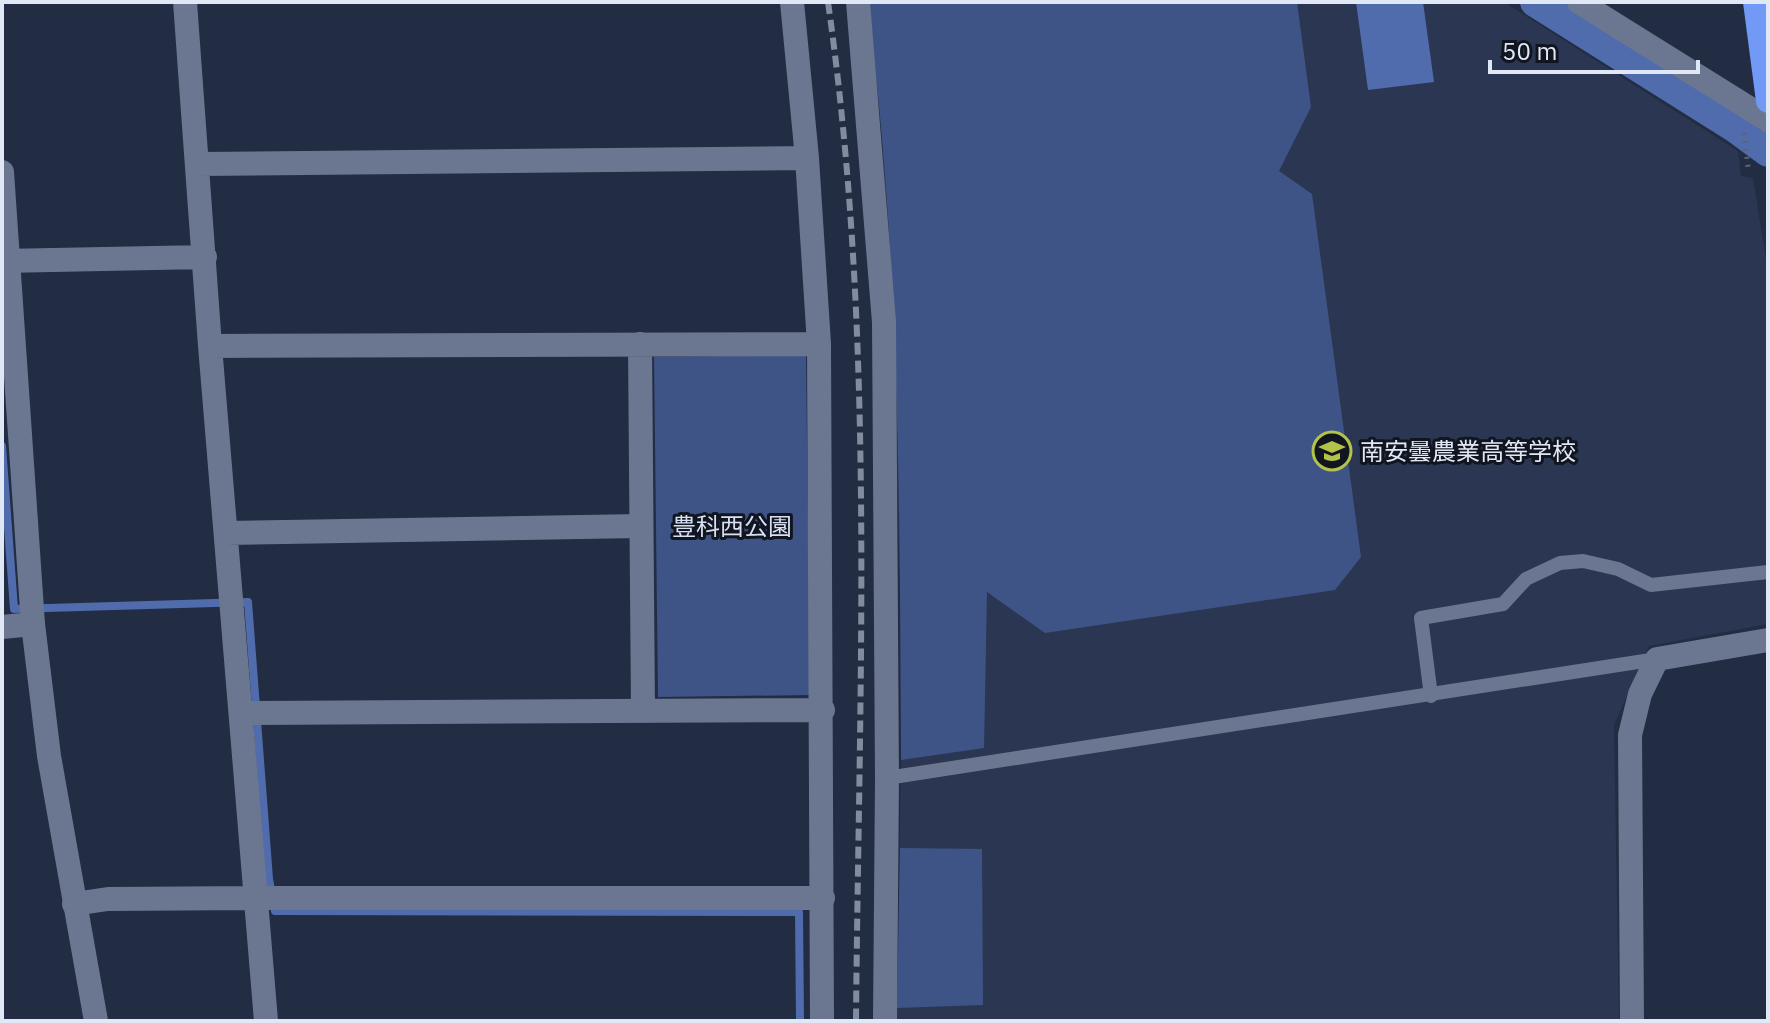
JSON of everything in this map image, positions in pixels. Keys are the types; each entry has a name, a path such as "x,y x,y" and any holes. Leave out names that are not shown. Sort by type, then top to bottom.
{"highway":[{"path":"1755,2 1768,101"}],"street":[{"path":"185,2 266,1021"},
{"path":"792,2 807,158 819,344 822,1021"},
{"path":"858,2 884,322 885,1021"},
{"path":"1579,2 1768,120"},
{"path":"198,164 807,158"},
{"path":"2,172 5,261 33,624 49,756 96,1021"},
{"path":"5,261 205,257"},
{"path":"640,344 643,711"},
{"path":"210,346 819,344"},
{"path":"226,533 640,526"},
{"path":"2,627 33,624"},
{"path":"1632,1021 1630,735 1640,694 1657,659 1768,640"},
{"path":"241,713 823,710"},
{"path":"74,904 108,899 823,898"}],"lane":[{"path":"1431,696 1421,618 1503,604 1526,579 1560,563 1583,561 1618,569 1651,585 1768,572"},
{"path":"887,778 1657,659"}],"shaded area":[{"name":"南安曇農業高等学校","path":"865,2 1504,2 1738,151 1741,176 1753,178 1768,271 1768,624 1649,646 1614,725 1619,1021 897,1021 901,760 893,309 880,115"},
{"path":"1356,2 1423,2 1434,82 1368,90"}],"green space":[{"path":"865,2 1297,2 1311,107 1279,171 1312,194 1361,557 1335,590 1045,633 987,592 984,748 901,760 898,438 892,277 879,102"},
{"name":"豊科西公園","path":"806,355 810,695 658,697 654,357"},
{"path":"900,848 982,849 983,1005 897,1008"}],"waterway":[{"path":"1535,2 1734,127 1768,152"},
{"path":"2,446 14,609 248,602 269,879 275,911 799,912 800,1021"}],"railway":[{"path":"828,2 843,129 859,383 861,638 856,1021"}],"place":[{"name":"南安曇農業高等学校","path":"1332,451"}]}
